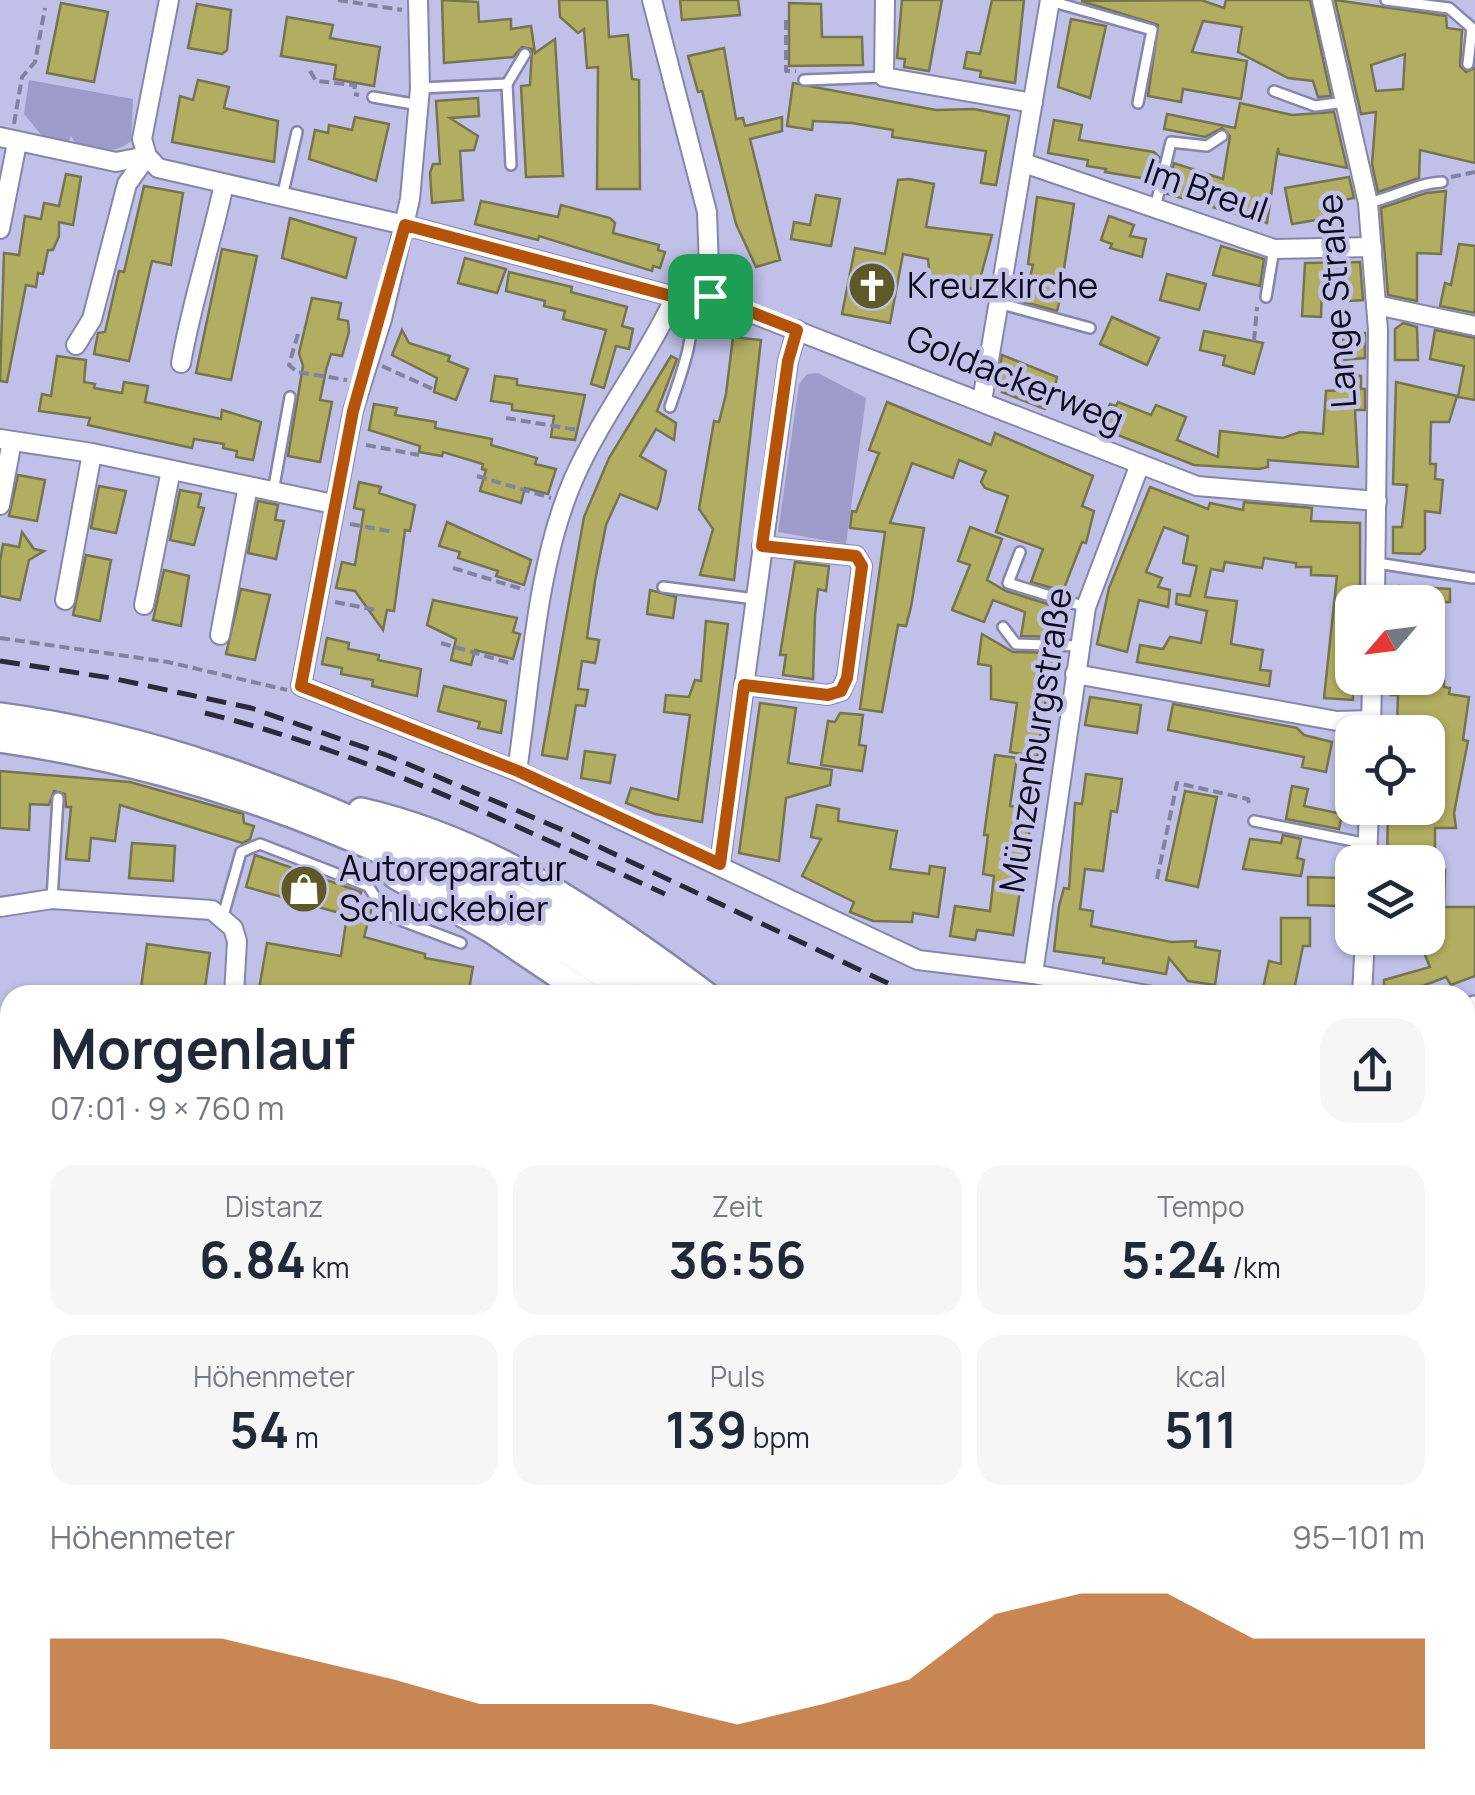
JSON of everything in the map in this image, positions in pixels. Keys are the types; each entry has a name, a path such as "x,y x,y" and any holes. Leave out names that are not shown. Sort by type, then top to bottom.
{"main road":[{"path":"0,716 126,741 307,810 549,912 658,985"},
{"path":"0,739 307,810 416,823 527,873 691,985"},
{"path":"307,810 573,985"},
{"path":"307,810 501,911 615,985"}],"street":[{"path":"76,345 92,319 127,184 146,156 142,139 169,0"},
{"path":"518,771 544,596 565,502 598,433 692,297 707,212 652,0"},
{"path":"886,0 884,77 1033,103"},
{"path":"982,401 1050,0"},
{"name":"Lange Straße","path":"1322,0 1368,203 1376,306 1375,585"},
{"path":"418,6 419,96 405,225 346,442 301,686 518,771 918,960 1093,985"},
{"path":"0,230 10,140 116,162 146,156"},
{"name":"Goldackerweg","path":"146,156 158,168 692,297 797,330 1197,486 1377,501"},
{"name":"Im Breul","path":"1024,164 1274,249 1372,248"},
{"path":"181,363 195,286 206,269 224,184"},
{"path":"1376,306 1475,326"},
{"path":"720,864 788,361 797,330"},
{"path":"0,504 6,440 92,453 248,486 332,512"},
{"path":"66,600 92,453"},
{"name":"Münzenburgstraße","path":"1033,974 1086,607 1140,464"},
{"path":"144,605 171,470"},
{"path":"220,635 248,486"},
{"path":"744,685 828,695 841,691 847,678 862,566 856,556 762,546"},
{"path":"1075,674 1335,722"},
{"path":"0,907 52,898 198,908 223,916 237,941 235,985"},
{"path":"1363,985 1364,955"}],"lane":[{"path":"1050,0 1152,30 1138,103"},
{"path":"1386,0 1448,8 1472,28 1468,64"},
{"path":"511,166 507,84 525,54"},
{"path":"804,80 884,77"},
{"path":"373,97 419,96 507,84"},
{"path":"1274,91 1315,106 1345,102"},
{"path":"282,197 297,132"},
{"path":"1156,208 1171,142 1206,146 1222,136"},
{"path":"1368,203 1405,195 1421,182 1442,182"},
{"path":"1266,297 1274,249"},
{"path":"670,407 694,317 692,297"},
{"path":"998,304 1090,328"},
{"path":"273,492 290,397"},
{"path":"1020,552 1008,583 1086,607"},
{"path":"1376,563 1473,578"},
{"path":"663,587 755,600"},
{"path":"1003,626 1016,644 1079,646"},
{"path":"52,898 58,798"},
{"path":"1254,821 1340,845"},
{"path":"223,916 241,852 260,844 368,886 386,915 462,943"}],"path":[{"path":"338,0 418,6"},
{"path":"10,140 22,77 35,62 46,8"},
{"path":"786,20 786,71 816,72 816,78"},
{"path":"310,71 316,80 355,86 354,94 373,97"},
{"path":"1442,182 1458,173 1475,172"},
{"path":"1254,341 1258,300 1266,297"},
{"path":"298,334 289,365 296,372 362,383"},
{"path":"369,360 437,392"},
{"path":"506,418 598,433"},
{"path":"346,442 419,454"},
{"path":"477,476 565,502"},
{"path":"332,512 392,532"},
{"path":"454,568 544,596"},
{"path":"316,599 376,610"},
{"path":"0,638 168,662 285,691 301,686"},
{"path":"441,644 532,670"},
{"path":"1157,878 1177,783 1248,799 1254,821"}],"shaded area":[{"path":"29,80 133,99 131,141 106,150 77,146 71,136 68,142 43,137 24,114"},
{"path":"818,373 866,398 846,544 778,532 799,384 807,374"}],"building":[{"path":"442,0 478,2 479,22 511,19 511,29 531,26 535,53 555,39 563,176 526,177 521,86 530,85 532,49 522,47 513,57 444,63"},
{"path":"559,0 607,0 609,37 628,35 632,79 639,80 640,189 597,189 598,67 587,68 584,29 578,33 560,17"},
{"path":"680,0 738,0 740,15 682,20"},
{"path":"902,0 942,0 929,71 904,67 905,59 897,58"},
{"path":"992,0 1024,0 1015,83 980,77 981,71 964,68 967,52 980,54"},
{"path":"1201,0 1224,8 1226,0 1310,0 1331,96 1318,97 1313,81 1288,78 1238,52 1242,27 1203,21 1192,52 1247,61 1241,99 1183,89 1181,102 1148,96 1158,25 1081,1"},
{"path":"1335,0 1446,16 1447,28 1462,30 1460,66 1466,72 1475,68 1475,163 1420,150 1419,178 1378,192 1372,164 1376,112 1361,114","holes":["1405,54 1403,89 1376,91 1371,65"]},
{"path":"61,3 108,12 94,82 47,73"},
{"path":"789,3 821,4 822,37 862,37 863,65 789,66"},
{"path":"197,4 231,10 227,50 222,54 188,48"},
{"path":"287,17 333,25 330,38 380,47 374,86 334,79 336,65 281,56"},
{"path":"1071,19 1106,26 1090,98 1058,87"},
{"path":"724,48 736,119 743,118 745,126 782,117 782,131 750,139 780,260 756,267 736,224 702,91 698,92 688,56"},
{"path":"198,80 229,87 224,108 278,121 274,162 172,142 180,96 193,100"},
{"path":"793,83 936,110 974,109 1009,116 996,185 981,183 986,151 892,137 893,130 852,123 813,121 812,130 787,126"},
{"path":"478,98 479,116 450,118 478,136 474,150 460,151 463,200 432,203 430,173 433,164 440,164 436,101"},
{"path":"1240,103 1292,115 1334,112 1347,168 1279,154 1278,148 1267,223 1167,194 1174,163 1223,179 1230,136 1222,128 1205,137 1164,129 1167,114 1235,128"},
{"path":"355,117 389,124 376,181 309,159 315,130 328,133 329,125 352,130"},
{"path":"1054,120 1082,125 1079,140 1154,152 1159,157 1153,180 1105,172 1106,169 1087,166 1088,160 1048,153"},
{"path":"66,174 81,177 73,225 59,222 59,236 53,250 48,250 43,274 38,273 36,287 26,285 7,382 0,381 4,253 19,255 25,216 41,219 44,203 59,206"},
{"path":"1349,177 1354,198 1332,202 1334,217 1292,224 1285,188"},
{"path":"898,180 934,184 926,227 992,235 977,290 962,287 961,297 931,289 928,259 903,254 890,323 842,314 855,248 885,254"},
{"path":"144,186 183,193 171,265 152,261 129,361 94,354 98,333 105,332 119,271 124,272"},
{"path":"1446,191 1441,254 1417,253 1417,301 1388,295 1381,208 1426,193"},
{"path":"816,195 840,199 831,246 791,239 794,222 810,225"},
{"path":"1037,197 1074,204 1061,288 1056,287 1054,292 1061,295 1057,311 1024,302 1033,265 1028,264"},
{"path":"481,201 558,217 561,205 610,218 615,223 613,233 659,245 658,250 665,252 660,268 653,266 652,271 539,236 538,240 475,224"},
{"path":"1109,216 1134,225 1130,236 1146,239 1142,257 1110,248 1112,244 1101,240"},
{"path":"290,218 356,238 346,278 282,258"},
{"path":"1459,244 1475,246 1475,313 1440,306 1445,283 1451,285"},
{"path":"1221,246 1264,259 1260,286 1213,275"},
{"path":"222,249 257,256 231,380 196,373"},
{"path":"465,258 506,269 497,293 458,283"},
{"path":"1360,262 1363,300 1350,301 1349,287 1322,286 1321,317 1302,316 1305,263"},
{"path":"509,272 572,287 571,292 627,307 622,326 633,329 629,349 616,346 604,388 591,384 606,330 563,319 565,311 544,306 545,301 506,291"},
{"path":"1167,274 1206,284 1199,310 1160,300"},
{"path":"312,298 341,303 338,319 348,321 349,332 342,356 331,354 326,370 320,400 332,402 320,462 288,456 303,366 299,353"},
{"path":"1112,317 1159,338 1147,365 1100,344"},
{"path":"1403,323 1417,327 1418,360 1395,360 1395,329"},
{"path":"402,330 409,343 450,356 448,361 468,369 456,400 434,392 437,378 392,355"},
{"path":"1435,330 1475,338 1475,400 1458,397 1464,366 1430,359"},
{"path":"1204,331 1263,343 1254,374 1223,365 1225,356 1200,350"},
{"path":"1365,333 1365,358 1344,360 1343,334"},
{"path":"733,337 761,340 734,580 700,575 713,529 699,509 714,421 719,422 726,394"},
{"path":"1002,355 1057,377 1051,403 1045,409 1002,392 1005,383 998,380"},
{"path":"57,356 86,360 84,382 95,384 94,388 122,393 124,382 148,386 145,402 221,419 222,410 261,422 253,460 236,457 237,451 223,448 224,444 194,439 192,448 88,425 90,418 39,411 42,394 51,396"},
{"path":"671,356 677,359 657,411 676,423 674,440 656,429 640,456 666,471 660,501 657,509 620,494 606,525 595,581 587,638 599,640 595,663 582,661 578,689 588,690 585,706 576,705 567,759 542,755 584,517 609,458"},
{"path":"1345,373 1361,376 1361,389 1365,389 1365,410 1355,410 1358,467 1268,460 1268,467 1259,469 1194,465 1100,428 1110,404 1116,406 1118,402 1151,415 1156,405 1186,417 1177,440 1218,457 1220,431 1283,438 1300,432 1323,434 1326,391 1344,390"},
{"path":"495,376 517,379 517,385 585,395 575,440 551,437 554,416 512,410 512,404 491,401"},
{"path":"1396,382 1457,396 1449,422 1431,422 1430,464 1436,464 1435,479 1443,480 1440,513 1425,511 1425,549 1420,554 1393,553 1393,527 1402,527 1407,485 1393,484"},
{"path":"887,402 991,445 995,433 1093,476 1082,506 1094,511 1086,543 1082,542 1063,591 1031,582 1043,549 996,532 1008,496 985,488 981,482 986,471 959,460 953,478 912,463 890,523 924,528 911,607 906,626 898,625 882,712 860,709 885,532 850,528 852,511 856,512 879,453 869,450"},
{"path":"374,404 397,408 395,415 436,422 435,428 492,439 491,445 537,458 535,464 556,469 548,494 525,488 521,503 480,491 486,470 482,469 483,464 443,452 442,456 419,452 420,446 369,430"},
{"path":"18,475 45,480 37,521 9,516"},
{"path":"359,482 381,487 379,493 415,505 410,531 405,530 394,611 387,610 383,630 355,591 336,588 342,562 355,565 364,510 354,508"},
{"path":"99,486 126,491 116,533 91,528"},
{"path":"1150,487 1208,509 1210,503 1243,510 1244,502 1312,508 1311,521 1360,523 1360,585 1336,585 1337,576 1311,575 1311,567 1264,558 1262,568 1225,562 1223,571 1211,569 1205,597 1237,601 1231,644 1263,650 1260,670 1271,671 1269,686 1137,662 1140,645 1163,649 1170,637 1201,643 1207,611 1176,604 1177,594 1190,596 1197,566 1183,563 1188,536 1164,527 1146,572 1162,578 1158,587 1170,590 1168,607 1139,600 1127,652 1097,644 1109,588"},
{"path":"180,490 201,494 198,507 204,508 194,545 170,540"},
{"path":"258,501 278,505 275,520 284,521 276,559 248,553"},
{"path":"447,522 531,560 524,585 496,576 498,571 458,558 460,552 439,546"},
{"path":"970,527 1002,539 987,580 1006,591 1057,607 1056,637 1021,636 1025,612 993,600 984,622 952,610 970,565 958,561"},
{"path":"22,532 34,549 44,551 29,560 20,600 0,596 0,561 3,544 19,547"},
{"path":"86,555 111,560 100,621 73,615"},
{"path":"795,562 829,566 826,591 818,589 813,679 783,675 786,655 780,655"},
{"path":"164,570 189,576 181,626 153,620"},
{"path":"241,589 270,595 255,660 226,654"},
{"path":"1445,589 1450,589 1450,602 1445,602"},
{"path":"650,590 676,597 673,618 647,614"},
{"path":"1335,595 1335,695 1353,695 1353,700 1324,698"},
{"path":"433,600 517,618 513,632 520,634 513,659 475,650 471,665 451,660 456,639 427,625"},
{"path":"706,621 728,624 702,822 655,814 626,803 631,788 678,800 690,715 664,712 666,695 689,697 695,680 701,681"},
{"path":"982,634 1013,652 1053,653 1037,757 1010,752 1017,703 991,699 991,666 978,664"},
{"path":"327,638 349,643 348,649 379,655 378,660 421,669 417,696 372,686 373,680 341,674 342,668 322,664"},
{"path":"444,686 506,701 501,733 478,728 480,722 438,711"},
{"path":"1445,687 1450,688 1449,694 1469,697 1463,740 1468,741 1454,813 1456,828 1435,828 1435,845 1387,845 1388,825 1445,825 1445,715 1397,715 1398,695 1445,695"},
{"path":"1090,697 1141,705 1137,733 1085,725"},
{"path":"760,703 796,708 788,763 832,770 830,785 786,798 779,861 739,853"},
{"path":"1173,704 1297,728 1304,735 1332,742 1326,772 1302,767 1304,757 1168,730"},
{"path":"840,713 863,715 859,745 866,746 862,771 821,765 828,721 835,722"},
{"path":"585,751 615,755 610,783 581,778"},
{"path":"995,755 1017,758 1010,806 1033,809 1013,935 977,930 975,940 950,936 955,906 990,911 994,876 983,874 988,835 984,835"},
{"path":"0,771 130,782 243,814 244,823 254,826 250,839 242,843 120,805 115,841 91,838 89,861 66,859 71,807 66,807 65,794 54,791 49,805 30,804 29,830 0,828"},
{"path":"1086,774 1122,779 1117,812 1111,811 1103,871 1085,869 1080,909 1093,911 1091,926 1171,942 1196,941 1195,947 1220,951 1215,985 1188,981 1169,958 1166,974 1103,963 1104,958 1054,951 1059,906 1064,888 1069,889 1075,803 1082,804"},
{"path":"1292,786 1308,789 1304,806 1335,813 1335,825 1340,825 1339,829 1286,819"},
{"path":"1185,791 1217,797 1198,887 1166,880"},
{"path":"817,805 839,809 838,821 897,831 890,869 929,874 930,866 945,868 938,917 913,913 912,922 873,921 850,912 854,902 802,876 821,839 811,837"},
{"path":"1283,835 1301,839 1297,858 1304,860 1301,876 1243,869 1250,839 1281,843"},
{"path":"132,843 175,846 173,881 129,878"},
{"path":"255,855 361,892 358,901 372,907 364,937 425,954 425,958 473,967 470,985 260,985 267,943 341,956 347,915 246,887"},
{"path":"1308,877 1335,878 1335,906 1308,905"},
{"path":"1445,907 1475,907 1475,976 1451,985 1446,977 1425,985 1384,985 1384,980 1430,967 1425,955 1445,955"},
{"path":"1281,918 1310,918 1310,946 1303,946 1295,985 1264,985 1269,961 1281,964"},
{"path":"147,944 210,953 205,985 141,985"}],"railway":[{"path":"0,661 111,678 251,708 389,756 572,834 892,985"},
{"path":"205,713 381,769 665,894"}],"place":[{"name":"Kreuzkirche","path":"872,286"},
{"name":"Autoreparatur Schluckebier","path":"304,889"}],"route":[{"path":"405,225 675,297 710,296 797,330 788,361 762,546 856,556 862,566 847,678 841,691 828,695 744,685 720,864 518,771 301,686 353,411 405,225"}]}
